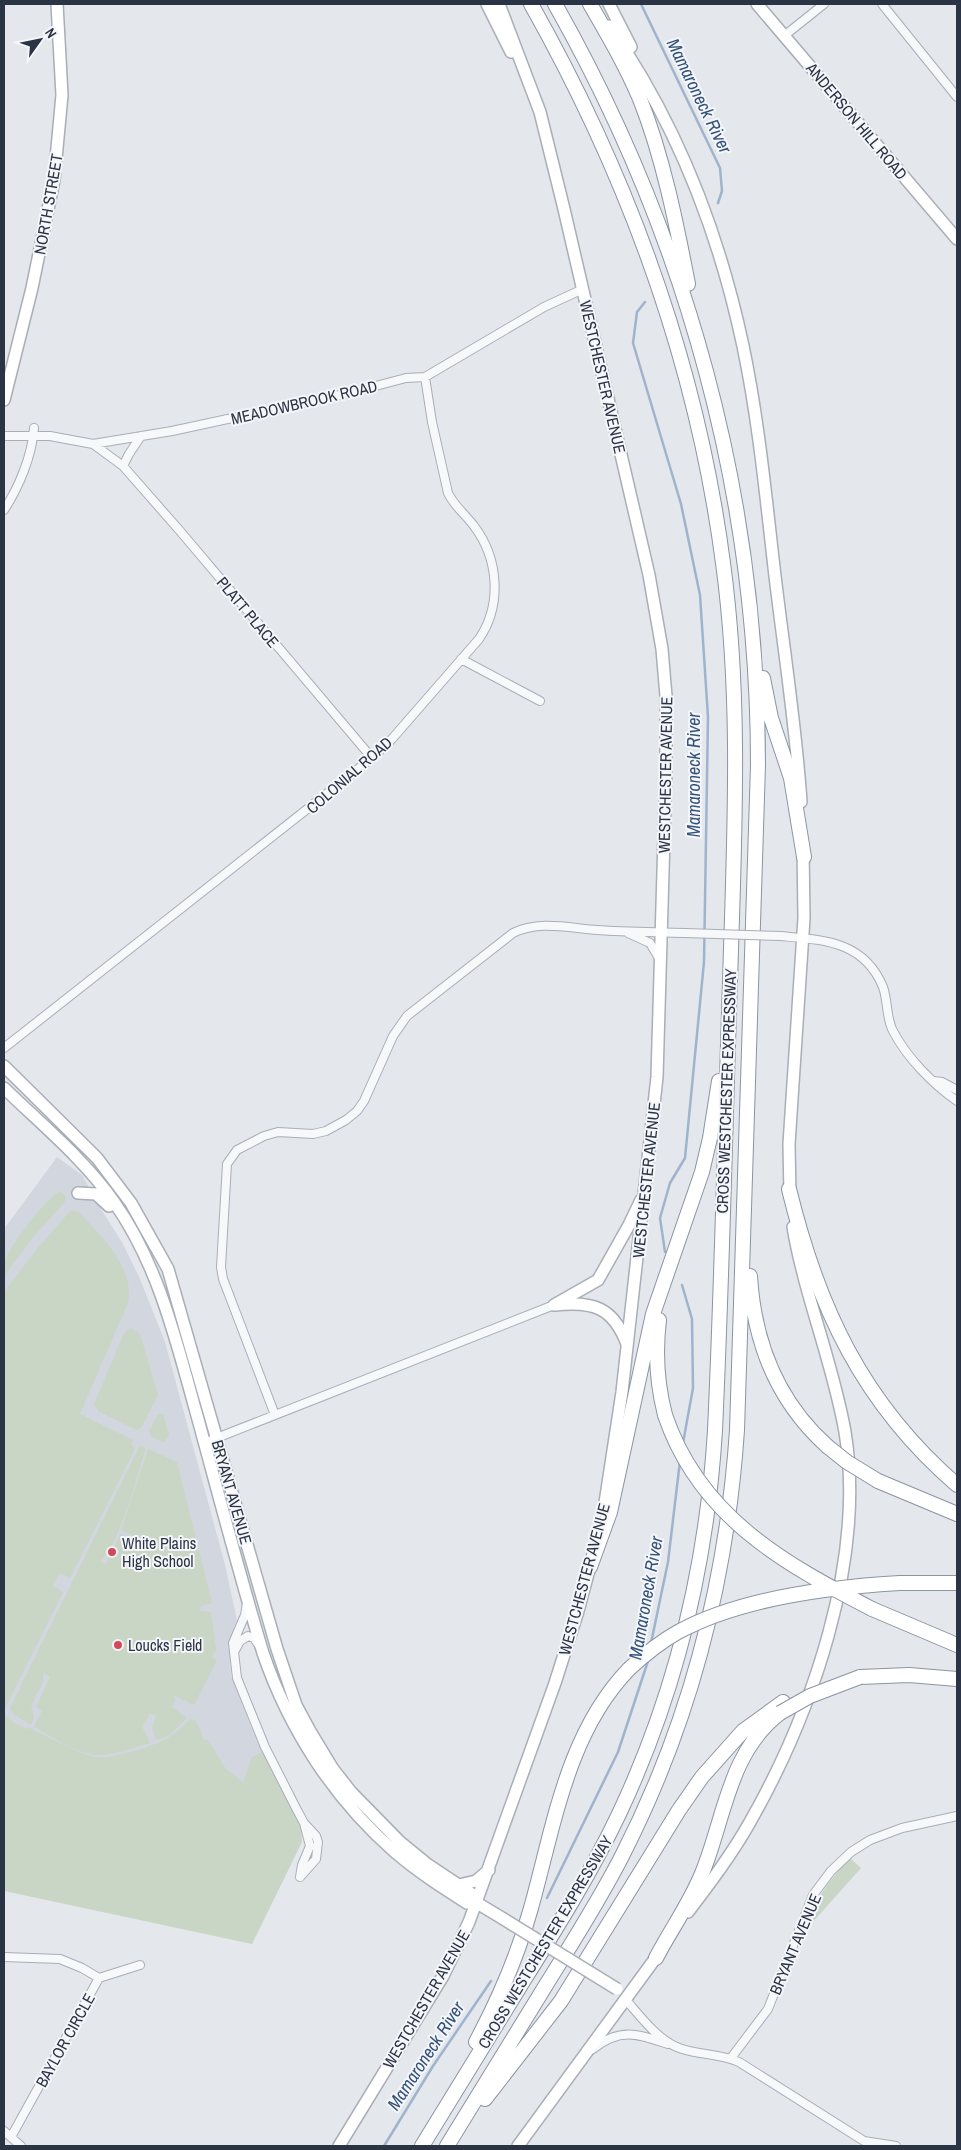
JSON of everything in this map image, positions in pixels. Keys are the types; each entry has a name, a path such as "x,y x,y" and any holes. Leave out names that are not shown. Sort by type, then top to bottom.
{"highway":[{"path":"527,4 550,36"},
{"name":"CROSS WESTCHESTER EXPRESSWAY","path":"422,2146 562,1919 602,1848 648,1747 684,1634 701,1552 714,1452 736,795 735,707 727,590 709,476 682,361 646,249 602,140 550,36 531,4"},
{"name":"CROSS WESTCHESTER EXPRESSWAY","path":"447,2146 611,1876 656,1784 690,1691 716,1591 732,1489 738,1400 758,780 757,692 752,619 742,537 730,471 703,355 666,242 639,173 595,78 555,4"},
{"path":"592,4 630,77 648,121 678,231 703,355"},
{"path":"752,619 770,712 791,778 804,857"},
{"path":"590,1567 610,1512 653,1314 702,1172 710,1138 729,1001"},
{"path":"789,1189 814,1278 834,1325 851,1357 898,1425 931,1461 957,1485"},
{"path":"745,1193 752,1304 762,1347 770,1369 787,1399 802,1420 827,1446 846,1462 878,1481 957,1514"},
{"path":"682,1233 665,1292 658,1329 657,1374 665,1416 674,1441 688,1467 705,1492 725,1513 748,1532 797,1566 872,1609 957,1645"},
{"path":"431,2132 491,2012 511,1966 529,1915 560,1800 579,1747 602,1702 629,1669 668,1638 694,1624 723,1613 813,1592 900,1583 957,1583"},
{"path":"447,2146 561,2001 679,1810 702,1776 743,1731 782,1708 860,1678 909,1675 957,1679"},
{"path":"656,1958 703,1871 741,1758 757,1735 782,1708"}],"main road":[{"name":"NORTH STREET","path":"4,400 32,288 54,180 61,127 62,95 57,4"},
{"path":"487,4 518,68 554,166"},
{"path":"499,4 540,112 554,166"},
{"path":"592,4 622,44 651,94"},
{"path":"518,2146 626,2000 734,1847 779,1768 803,1712 820,1663 830,1626 842,1568 849,1500 845,1432 794,1233 789,1189 788,1144 803,938 804,857 796,752 762,465 743,348 725,275 700,201 684,161 609,4"},
{"name":"ANDERSON HILL ROAD","path":"758,4 957,239"},
{"name":"WESTCHESTER AVENUE","path":"339,2146 443,1976 477,1903 560,1668 590,1567 609,1480 628,1347 646,1184 657,1076 662,932 667,740 662,650 649,575 554,166"},
{"name":"BRYANT AVENUE","path":"4,1066 97,1158 122,1190 143,1222 168,1269 286,1678 310,1731 333,1769 374,1818 416,1856 472,1894 477,1903 617,1990 626,2000"},
{"name":"BRYANT AVENUE","path":"4,1088 87,1169 114,1202 143,1251 163,1302 263,1653 280,1695 299,1734 320,1768 358,1816 414,1867 467,1903 477,1903"},
{"path":"554,1305 591,1285 601,1276 634,1216 646,1184"},
{"path":"78,1193 96,1194 106,1201 128,1236 150,1282 163,1302"},
{"path":"554,1305 579,1303 602,1310 616,1323 628,1347"},
{"path":"459,1885 476,1880 489,1870"}],"street":[{"path":"784,36 824,4"},
{"path":"882,4 957,96"},
{"name":"MEADOWBROOK ROAD","path":"4,436 33,432 93,444 172,431 349,393 406,378 425,377 544,307 583,289"},
{"name":"COLONIAL ROAD","path":"4,1048 372,758 391,740 479,639 488,626 494,600 492,568 486,546 476,528 448,493 432,422 425,377"},
{"path":"4,510 19,481 33,432"},
{"path":"123,466 141,436"},
{"name":"PLATT PLACE","path":"93,444 123,466 372,758"},
{"path":"461,659 540,701"},
{"path":"275,1415 223,1279 221,1268 227,1164 237,1150 274,1133 313,1134 326,1131 346,1120 357,1111 364,1101 393,1036 407,1016 513,933 540,926 624,931 781,936 821,940 843,946 866,961 884,989 893,1032 910,1056 933,1081 957,1101"},
{"path":"624,931 650,943 661,962"},
{"path":"933,1081 942,1082 957,1090"},
{"path":"204,1444 554,1305"},
{"path":"247,1599 246,1615 234,1636 237,1678 265,1747 304,1823 310,1846 302,1865 300,1877 308,1870 318,1853 316,1836 304,1823"},
{"path":"234,1652 240,1641 251,1636 263,1653"},
{"name":"BRYANT AVENUE","path":"730,2058 746,2040 768,2009 813,1895 831,1871 851,1852 870,1840 902,1828 957,1816"},
{"name":"BAYLOR CIRCLE","path":"4,1957 60,1959 82,1968 99,1978 11,2137"},
{"path":"99,1978 140,1965"},
{"name":"BRYANT AVENUE","path":"626,2000 645,2023 662,2037 680,2048 730,2058 864,2141 896,2146"},
{"path":"584,2057 605,2040 628,2033 680,2048"},
{"path":"4,2131 21,2146"}],"shaded area":[{"name":"White Plains High School","path":"57,1157 82,1175 123,1244 140,1279 165,1342 225,1565 237,1620 229,1642 231,1676 257,1741 291,1809 4,1891 4,1229"}],"green space":[{"path":"59,1192 63,1193 66,1198 64,1203 34,1236 4,1276 6,1257 19,1237 36,1214"},
{"path":"71,1210 80,1213 114,1254 126,1277 129,1290 128,1303 80,1414 133,1440 131,1444 135,1449 70,1578 60,1573 53,1586 63,1592 4,1710 4,1292 37,1249"},
{"path":"131,1329 138,1332 141,1337 158,1395 142,1427 137,1430 98,1411 94,1404 123,1335 127,1330"},
{"path":"158,1414 163,1414 169,1435 164,1442 152,1437 149,1431"},
{"name":"Loucks Field","path":"140,1445 146,1448 128,1508 115,1539 100,1562 106,1564 120,1534 129,1539 132,1535 121,1530 148,1449 177,1462 212,1603 201,1606 200,1611 211,1612 216,1649 212,1657 217,1660 194,1705 173,1695 175,1699 172,1707 187,1718 169,1735 156,1739 152,1728 156,1716 150,1713 142,1727 150,1743 111,1754 90,1754 81,1752 34,1727 42,1711 36,1707 50,1677 45,1674 46,1671 43,1675 43,1682 31,1706 34,1717 31,1725 13,1714 10,1708"},
{"path":"4,1713 14,1723 27,1729 28,1727 61,1744 95,1757 133,1752 163,1741 190,1719 193,1721 195,1719 204,1740 207,1739 226,1769 243,1782 252,1757 262,1752 301,1826 302,1842 252,1944 4,1891"},
{"path":"851,1859 861,1868 804,1932 801,1942 798,1940 820,1896"}],"waterway":[{"name":"Mamaroneck River","path":"641,4 720,168 722,191 718,203"},
{"name":"Mamaroneck River","path":"645,302 637,312 633,343 681,504 700,595 708,717 704,962 685,1158 670,1183 660,1218 665,1252"},
{"name":"Mamaroneck River","path":"682,1285 692,1319 693,1388 683,1443"},
{"name":"Mamaroneck River","path":"651,1643 668,1562 680,1461"},
{"name":"Mamaroneck River","path":"547,1898 618,1752 648,1661"},
{"name":"Mamaroneck River","path":"384,2146 433,2066 491,1981"}],"place":[{"name":"White Plains High School","path":"112,1552"},
{"name":"Loucks Field","path":"118,1645"}]}
